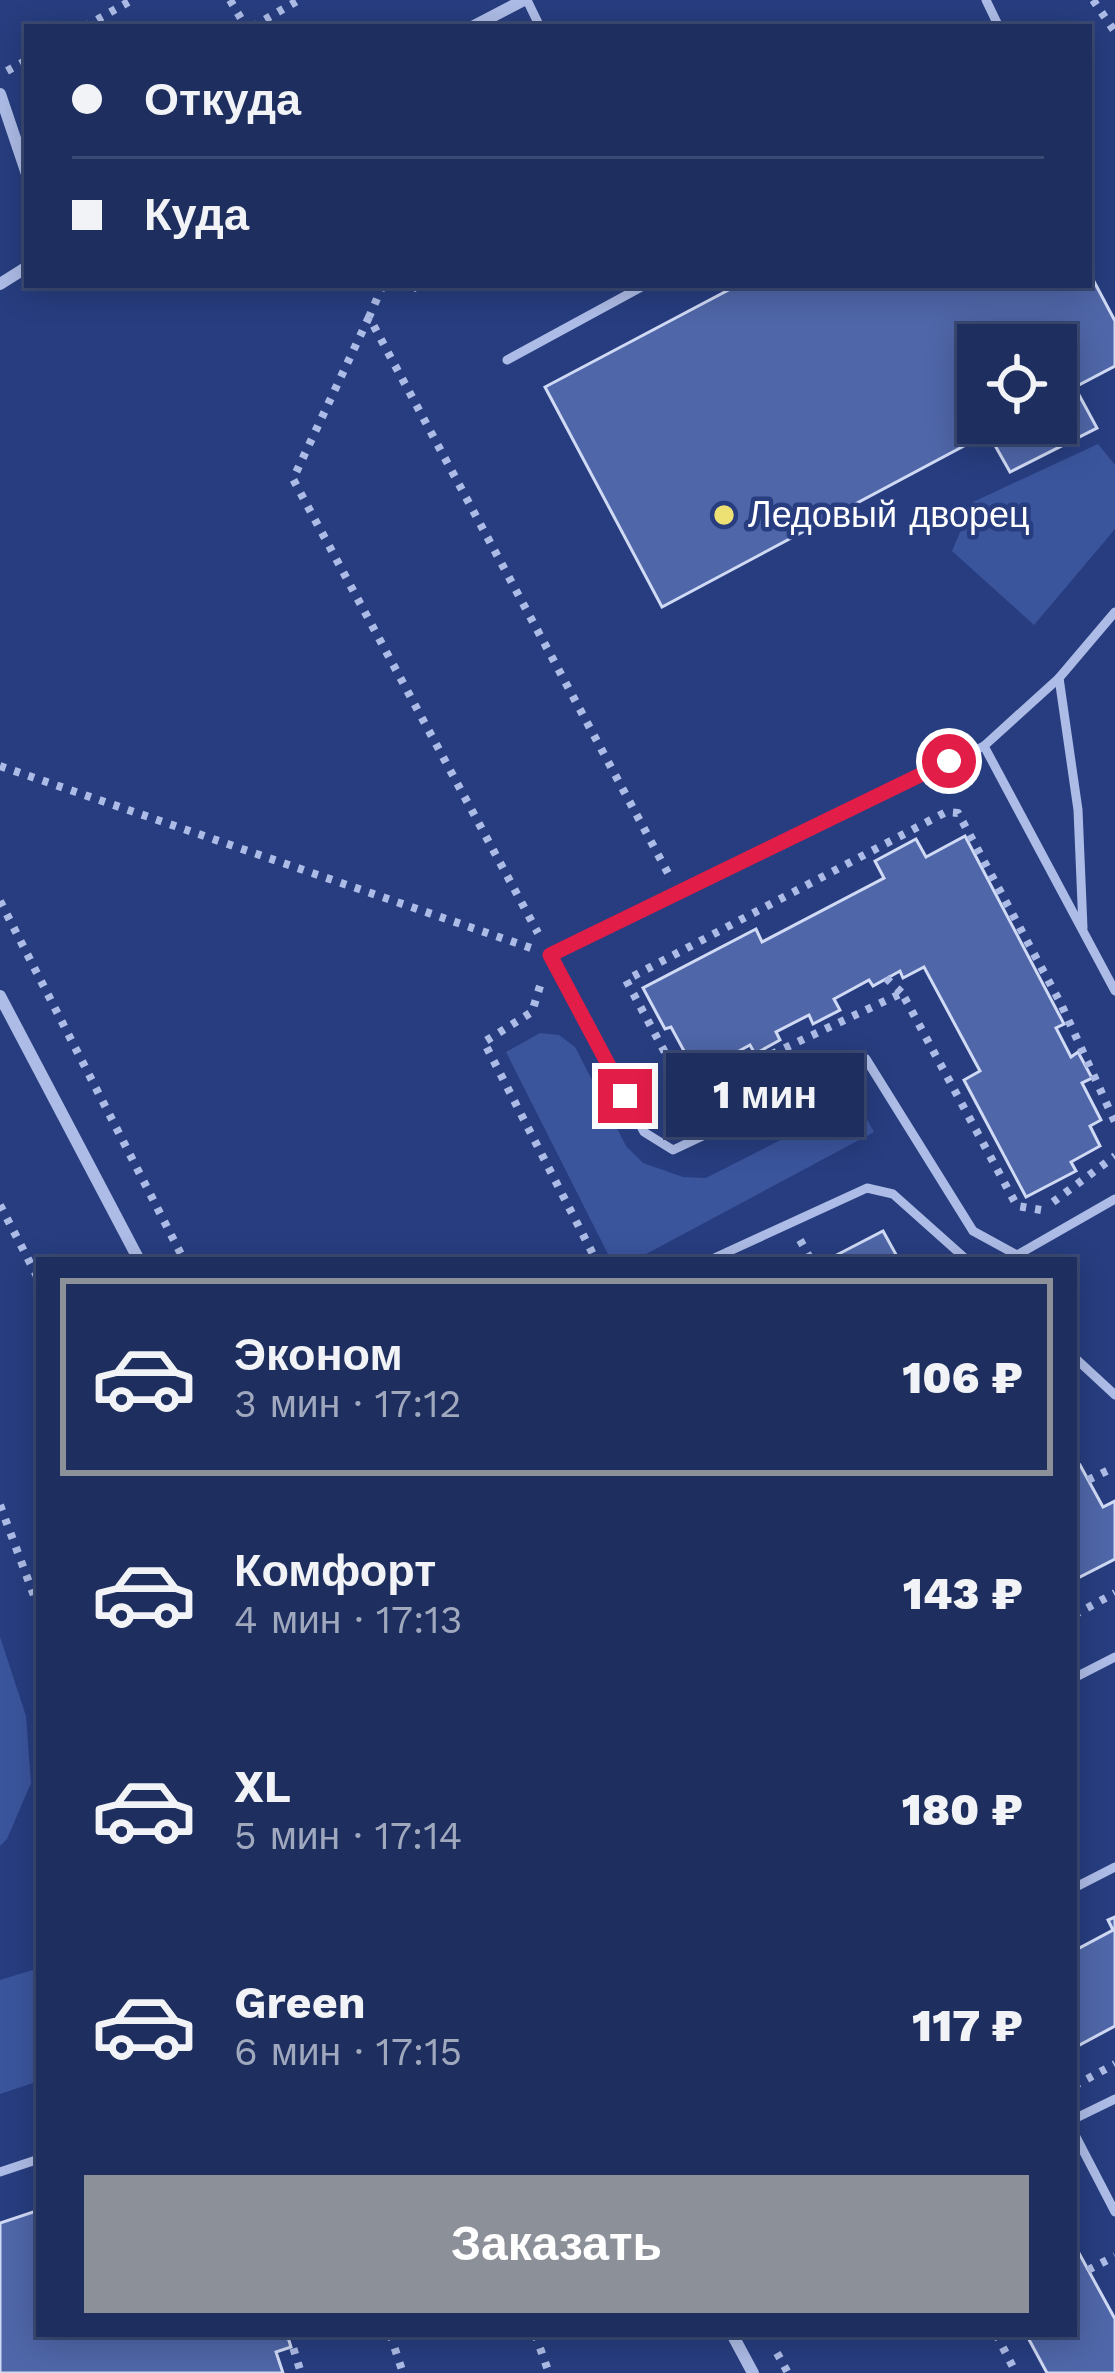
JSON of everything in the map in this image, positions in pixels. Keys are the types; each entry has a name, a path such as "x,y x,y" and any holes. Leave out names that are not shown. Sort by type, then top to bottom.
{"street":[{"path":"478,24 525,0"},
{"path":"0,94 24,165"},
{"path":"0,996 138,1257"},
{"path":"734,2337 753,2373"}],"lane":[{"path":"507,360 639,288"},
{"path":"1115,612 1059,678 984,746 550,955 644,1132 673,1150 866,1059 973,1231 1017,1255 1115,1199"},
{"path":"1059,678 1078,810 1083,934"},
{"path":"984,746 1115,991"},
{"path":"717,1257 867,1188 893,1194 964,1257"},
{"path":"1077,1361 1115,1395"},
{"path":"1077,1676 1115,1657"},
{"path":"1077,1886 1115,1867"},
{"path":"1077,2117 1115,2098"},
{"path":"1077,2139 1115,2212"},
{"path":"0,2172 36,2160"}],"path":[{"path":"88,24 111,5 132,0"},
{"path":"255,24 299,0"},
{"path":"1093,0 1115,32"},
{"path":"382,288 293,479 550,955 532,1012 484,1042 594,1257"},
{"path":"369,317 678,892"},
{"path":"0,766 550,955"},
{"path":"902,993 704,1086 676,1073 626,980 946,812 958,813 1061,1004 1115,1122"},
{"path":"0,901 182,1257"},
{"path":"723,928 730,942"},
{"path":"886,978 902,993 1017,1206 1038,1212 1115,1156"},
{"path":"959,1104 973,1097"},
{"path":"0,1205 36,1274"},
{"path":"784,1245 814,1230"},
{"path":"1088,1480 1115,1467"},
{"path":"0,1504 36,1601"},
{"path":"1077,1613 1115,1593"},
{"path":"1077,2084 1115,2064"},
{"path":"1088,2270 1115,2256"},
{"path":"290,2337 301,2373"},
{"path":"391,2337 403,2373"},
{"path":"536,2337 548,2373"},
{"path":"998,2337 1016,2373"}],"shaded area":[{"path":"1098,444 1115,465 1115,529 1034,625 952,551 973,502"},
{"path":"540,1033 559,1035 575,1047 626,1146 643,1163 683,1177 706,1178 857,1101 874,1132 641,1257 609,1257 506,1052"},
{"path":"0,1637 26,1716 31,1783 0,1846"},
{"path":"36,1969 36,2082 0,2094 0,1980"}],"building":[{"name":"Ледовый дворец","path":"1092,278 1115,321 1115,366 1077,386 1077,324 957,324 957,444 968,444 662,607 545,387 732,288 1092,288"},
{"path":"1077,394 1097,428 1077,438"},
{"path":"994,444 1065,444 1010,472"},
{"path":"965,836 1064,1024 1056,1028 1071,1057 1078,1052 1092,1078 1082,1083 1101,1120 1090,1126 1100,1146 1071,1162 1076,1171 1026,1197 964,1080 980,1071 924,967 903,978 900,971 873,986 869,980 834,999 840,1010 813,1024 809,1015 776,1032 780,1040 755,1054 750,1045 715,1064 709,1052 690,1062 643,988 756,929 762,942 884,878 875,861 916,839 926,857"},
{"path":"883,1231 897,1257 833,1257"},
{"path":"1077,1466 1103,1507 1115,1501 1115,1559 1077,1578"},
{"path":"1115,1917 1115,2026 1077,2046 1077,1949 1113,1930 1108,1920"},
{"path":"36,2211 36,2337 288,2337 291,2347 276,2352 283,2373 0,2373 0,2223"},
{"path":"1077,2249 1115,2319 1115,2373 1047,2373 1028,2337 1077,2337"}],"place":[{"name":"Ледовый дворец","path":"724,515"}],"route":[{"path":"625,1096 550,955 949,761"}]}
